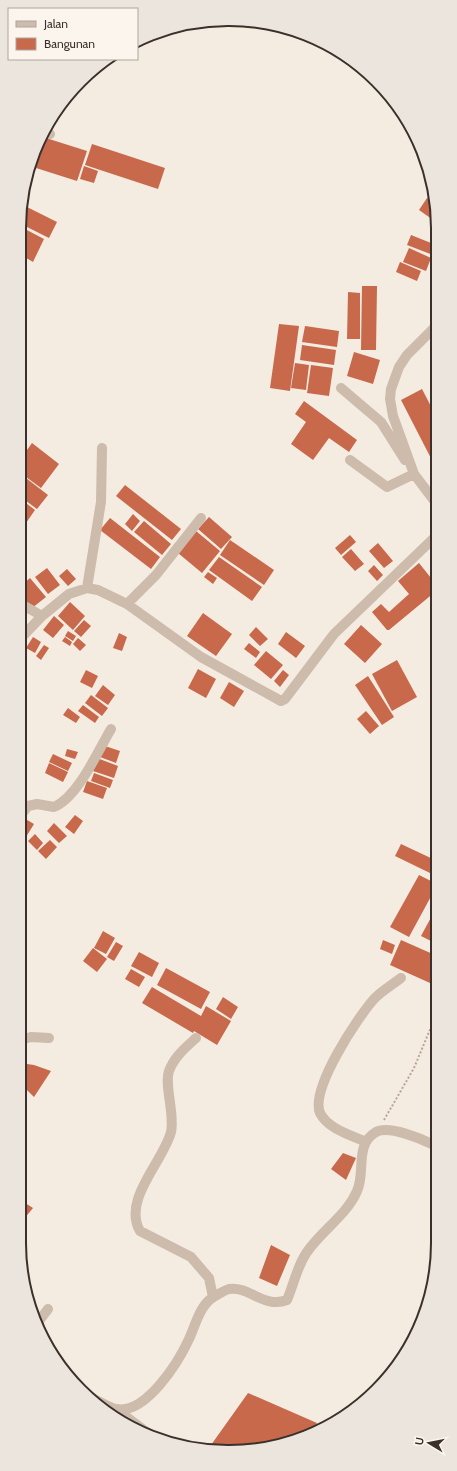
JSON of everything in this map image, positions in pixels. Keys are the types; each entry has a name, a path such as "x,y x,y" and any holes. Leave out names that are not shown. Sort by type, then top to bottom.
{"street":[{"path":"413,471 391,407 391,389 399,367 408,355 431,331"},
{"path":"341,388 381,422 431,496"},
{"path":"86,588 101,502 102,448"},
{"path":"350,460 387,487 413,471"},
{"path":"127,604 156,575 201,518"},
{"path":"26,633 42,616 69,594 86,588 108,594 127,604 201,657 276,700 281,701 285,699 334,634 431,541"},
{"path":"26,606 42,616"},
{"path":"26,809 28,806 37,804 54,807 66,799 90,766 111,729"},
{"path":"366,1142 331,1124 323,1118 320,1111 319,1102 325,1079 356,1022 375,998 401,978"},
{"path":"26,1038 32,1037 49,1038"},
{"path":"196,1038 177,1056 169,1072 172,1117 171,1133 156,1165 146,1180 137,1201 135,1213 136,1224 140,1230 191,1257 209,1278 213,1297"},
{"path":"116,1409 127,1409 152,1394 173,1368 189,1340 202,1310 213,1297 229,1289 242,1291 273,1303 287,1300 307,1252 325,1230 352,1202 358,1189 360,1161 366,1142 378,1131 395,1131 431,1144"},
{"path":"41,1319 48,1309"},
{"path":"109,1406 116,1409 130,1419"}],"path":[{"path":"378,1131 414,1068 431,1027"}],"building":[{"path":"47,138 87,151 77,181 36,168"},
{"path":"92,144 165,168 158,189 85,165"},
{"path":"84,166 98,171 94,183 80,179"},
{"path":"427,198 429,199 431,218 419,210"},
{"path":"27,207 57,222 49,238 26,226"},
{"path":"26,230 44,239 33,262 26,258"},
{"path":"411,235 431,243 431,254 407,245"},
{"path":"409,248 431,258 426,271 403,262"},
{"path":"400,262 421,271 417,281 396,272"},
{"path":"362,286 377,286 376,350 361,350"},
{"path":"348,292 360,293 360,339 347,339"},
{"path":"279,324 299,326 290,391 270,388"},
{"path":"305,326 339,331 337,347 302,342"},
{"path":"302,345 336,350 334,365 300,360"},
{"path":"354,352 380,360 373,384 347,376"},
{"path":"295,363 309,365 306,390 291,388"},
{"path":"311,365 333,368 329,396 307,393"},
{"path":"422,389 431,406 431,458 401,400"},
{"path":"304,401 357,440 349,452 329,438 313,460 291,444 306,422 295,414"},
{"path":"32,443 59,464 41,488 26,477 26,451"},
{"path":"26,478 48,495 37,509 26,501"},
{"path":"125,485 181,529 172,540 116,496"},
{"path":"26,503 35,510 26,523"},
{"path":"133,514 140,521 132,531 125,524"},
{"path":"209,517 232,537 221,549 198,529"},
{"path":"110,518 160,557 151,569 100,530"},
{"path":"144,521 171,544 162,555 134,532"},
{"path":"196,531 220,551 202,573 178,553"},
{"path":"350,535 356,542 341,555 335,548"},
{"path":"230,540 274,570 264,585 220,555"},
{"path":"378,543 393,561 384,568 369,551"},
{"path":"351,549 364,564 355,571 342,557"},
{"path":"219,557 262,587 252,601 209,570"},
{"path":"419,563 431,578 431,595 389,630 387,630 372,612 381,604 389,612 409,594 398,581"},
{"path":"374,565 383,575 377,581 368,571"},
{"path":"47,568 60,585 48,594 35,577"},
{"path":"67,569 76,579 68,586 59,576"},
{"path":"208,572 217,578 213,584 204,577"},
{"path":"30,578 46,597 32,608 26,601 26,582"},
{"path":"70,602 85,616 73,630 58,616"},
{"path":"203,613 232,634 216,656 187,636"},
{"path":"54,616 64,625 53,638 43,630"},
{"path":"84,620 91,626 81,637 74,631"},
{"path":"361,625 382,644 365,663 344,644"},
{"path":"256,627 268,639 260,646 249,635"},
{"path":"68,631 76,636 73,641 65,636"},
{"path":"286,632 305,646 296,658 278,644"},
{"path":"119,633 127,637 122,651 113,648"},
{"path":"33,637 41,642 35,653 26,648"},
{"path":"65,637 72,642 70,646 62,641"},
{"path":"78,638 86,645 80,651 73,644"},
{"path":"249,643 260,652 256,658 244,649"},
{"path":"44,645 49,648 41,660 36,656"},
{"path":"266,651 283,665 271,679 254,665"},
{"path":"397,660 417,697 392,711 372,674"},
{"path":"198,669 216,679 206,698 188,688"},
{"path":"86,670 98,676 92,688 80,682"},
{"path":"283,670 289,675 280,687 274,681"},
{"path":"368,676 394,717 382,725 355,685"},
{"path":"229,682 244,691 234,707 220,698"},
{"path":"103,685 115,695 108,705 95,696"},
{"path":"91,695 108,708 102,716 85,703"},
{"path":"83,705 99,717 95,723 78,711"},
{"path":"68,708 80,717 76,723 63,715"},
{"path":"366,711 379,726 370,734 357,719"},
{"path":"105,746 120,751 116,763 100,757"},
{"path":"67,749 78,752 75,759 65,756"},
{"path":"53,754 72,763 68,771 49,762"},
{"path":"97,758 118,766 114,778 93,771"},
{"path":"49,763 68,772 63,782 45,773"},
{"path":"94,773 113,780 110,788 91,781"},
{"path":"87,781 107,788 103,799 83,792"},
{"path":"75,815 83,821 74,834 65,827"},
{"path":"26,819 34,824 26,837"},
{"path":"54,823 67,836 59,843 47,831"},
{"path":"35,834 43,843 37,850 28,841"},
{"path":"50,840 57,847 46,859 38,851"},
{"path":"401,844 431,858 431,874 395,856"},
{"path":"419,875 431,881 431,896 409,937 390,927"},
{"path":"431,917 431,941 421,936"},
{"path":"103,931 115,938 106,954 94,948"},
{"path":"383,940 395,945 392,954 380,949"},
{"path":"401,940 431,953 431,981 430,983 390,965"},
{"path":"116,942 123,946 114,961 107,957"},
{"path":"93,948 107,959 97,972 83,961"},
{"path":"139,952 159,963 152,977 131,966"},
{"path":"166,968 210,992 201,1009 157,985"},
{"path":"131,969 145,977 139,987 125,979"},
{"path":"152,987 201,1016 206,1006 231,1021 217,1045 194,1031 193,1033 142,1003"},
{"path":"223,997 238,1007 231,1019 216,1009"},
{"path":"26,1064 51,1071 34,1097 26,1089"},
{"path":"343,1153 356,1158 346,1180 331,1169"},
{"path":"26,1204 33,1208 26,1216"},
{"path":"271,1245 290,1255 277,1286 259,1278"},
{"path":"248,1393 317,1423 306,1430 268,1441 242,1445 211,1444"}]}
